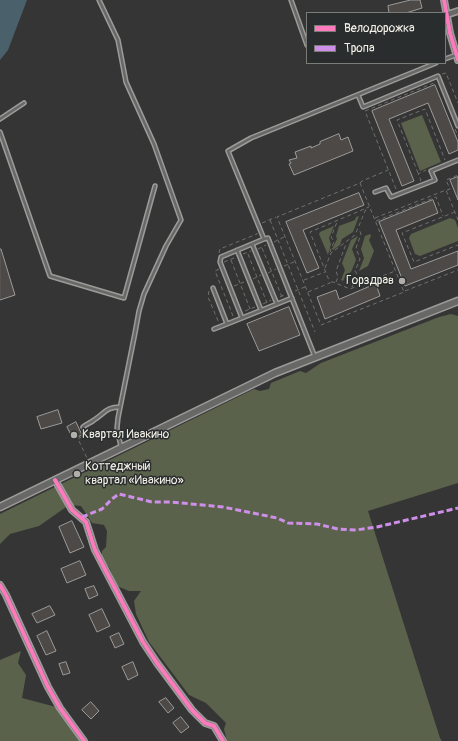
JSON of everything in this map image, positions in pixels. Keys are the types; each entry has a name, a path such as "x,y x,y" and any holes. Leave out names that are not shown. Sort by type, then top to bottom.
{"main road":[{"path":"0,507 248,386 458,301"}],"street":[{"path":"444,0 446,12"},
{"path":"457,57 446,15 458,11"},
{"path":"55,480 72,510 86,522 95,550 143,642 192,710 205,723 214,726 223,741"},
{"path":"0,585 48,687 60,708 84,741"}],"lane":[{"path":"99,0 118,40 126,82 154,144 181,220 163,253 144,294 139,311 117,428 122,448"},
{"path":"291,0 306,42"},
{"path":"446,60 457,57"},
{"path":"264,239 228,151 252,138 434,64"},
{"path":"358,95 363,107 438,76 458,126"},
{"path":"0,119 24,103"},
{"path":"0,132 50,276 124,298 156,186"},
{"path":"375,192 386,188 391,197 435,180 431,171 458,160"},
{"path":"242,318 220,262 221,257 268,238 315,358"},
{"path":"252,244 277,304"},
{"path":"237,250 261,310"},
{"path":"212,288 227,324"},
{"path":"214,329 292,298"},
{"path":"83,427 94,421 102,412 112,407 120,407"}],"path":[{"path":"438,76 446,73 458,103"},
{"path":"396,190 365,111 434,83 437,85"},
{"path":"415,183 421,180 398,120 425,109 446,162"},
{"path":"455,129 458,136"},
{"path":"218,256 220,249 257,234 254,226 388,170"},
{"path":"418,174 425,171"},
{"path":"374,219 450,189 446,180 458,175"},
{"path":"360,183 404,292"},
{"path":"446,190 458,220"},
{"path":"376,221 436,197 443,217"},
{"path":"330,282 310,232 370,207"},
{"path":"331,253 355,235 366,209"},
{"path":"455,212 402,233 414,262 458,245"},
{"path":"277,217 321,325 458,270"},
{"path":"270,220 315,332"},
{"path":"303,281 325,270 334,242 331,237 338,221"},
{"path":"352,288 357,274 355,271 360,259 356,248 362,234 358,227"},
{"path":"260,241 284,302"},
{"path":"336,283 338,277 336,271 346,243"},
{"path":"245,247 269,307"},
{"path":"229,254 252,314"},
{"path":"230,288 295,262"},
{"path":"218,265 219,269 215,270 235,321"},
{"path":"307,292 330,282 352,288 396,270"},
{"path":"215,285 220,283"},
{"path":"212,288 208,297 221,327"},
{"path":"215,294 223,290"},
{"path":"83,427 86,433 78,439 87,458"}],"green space":[{"path":"422,115 441,162 420,171 401,123"},
{"path":"359,216 353,232 342,239 340,245 333,250 332,249 337,239 336,236 339,226 355,220 356,217"},
{"path":"450,218 455,220 458,228 458,241 420,256 415,254 409,238 411,234"},
{"path":"334,226 329,238 331,244 328,255 319,234 320,232"},
{"path":"370,234 371,236 369,240 374,251 368,266 359,271 364,258 361,249 365,236"},
{"path":"358,236 352,249 356,260 351,272 346,275 343,281 341,280 345,270 342,263 351,240"},
{"path":"451,314 458,316 458,483 368,511 442,741 227,741 224,729 226,723 206,703 189,695 149,642 136,614 134,601 141,591 129,591 117,586 110,569 102,557 102,551 106,547 107,531 104,525 92,523 81,506 69,505 39,526 10,534 0,544 0,514 254,389 260,391 269,389 271,383 300,371 306,373 321,363 439,317"},
{"path":"21,651 18,663 26,675 22,698 60,708 83,741 0,741 0,660"}],"water":[{"path":"0,0 27,0 8,50 0,60"}],"building":[{"path":"411,0 420,0 422,8 409,12 389,12 388,6"},
{"path":"435,85 458,142 458,150 449,154 428,103 389,119 414,181 402,186 372,111"},
{"path":"339,134 341,140 348,137 353,151 294,175 289,164 291,163 289,160 297,158 295,152 311,146 311,148 320,144 320,142"},
{"path":"458,177 458,200 450,180"},
{"path":"359,193 364,205 303,230 319,268 307,273 286,222"},
{"path":"433,200 438,213 396,230 411,269 458,251 458,265 405,286 379,222"},
{"path":"0,249 15,295 0,300"},
{"path":"376,284 380,296 325,319 317,297 336,290 339,299"},
{"path":"289,307 300,335 259,351 247,324"},
{"path":"58,410 62,423 41,429 37,417"},
{"path":"76,422 82,435 73,439 67,427"},
{"path":"72,521 84,547 70,553 59,527"},
{"path":"80,561 86,575 67,583 61,569"},
{"path":"94,586 98,595 89,599 85,589"},
{"path":"50,606 55,615 37,623 32,614"},
{"path":"102,609 110,626 97,632 89,615"},
{"path":"47,631 56,651 46,655 37,636"},
{"path":"119,633 124,644 115,648 110,637"},
{"path":"66,662 70,673 63,675 59,664"},
{"path":"133,662 138,675 128,680 122,667"},
{"path":"166,698 174,708 168,713 159,702"},
{"path":"91,702 99,711 91,719 82,710"},
{"path":"181,717 189,727 181,733 173,723"}],"marked path":[{"path":"82,517 102,509 119,494 152,502 171,502 223,507 277,518 288,523 317,524 338,529 356,530 377,527 458,508"}],"cycle path":[{"path":"444,0 450,33 458,60"},
{"path":"55,480 72,510 86,522 95,550 143,642 192,710 205,723 214,726 223,741"},
{"path":"0,585 48,687 60,708 84,741"}],"place":[{"name":"Горздрав","path":"402,281"},
{"name":"Квартал Ивакино","path":"74,435"},
{"name":"Коттеджный квартал «Ивакино»","path":"77,474"}]}
